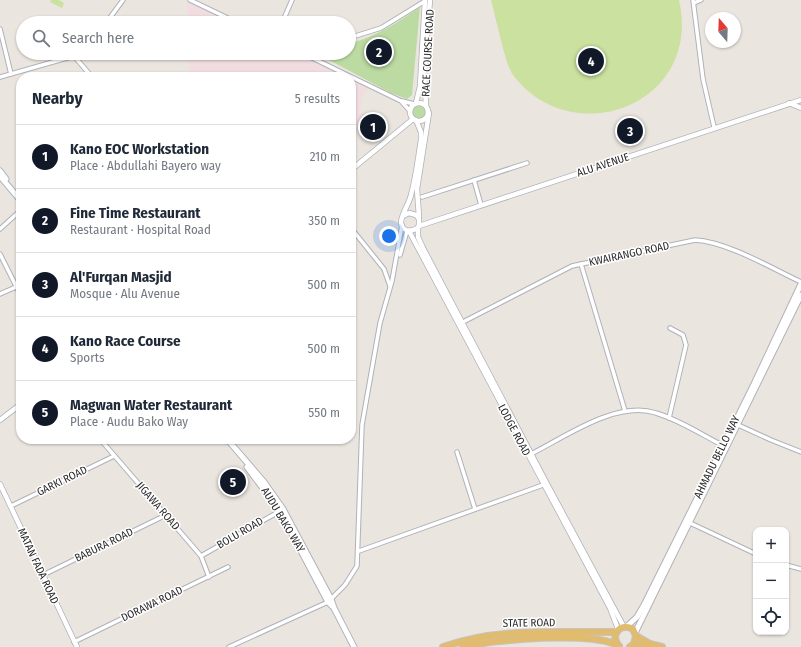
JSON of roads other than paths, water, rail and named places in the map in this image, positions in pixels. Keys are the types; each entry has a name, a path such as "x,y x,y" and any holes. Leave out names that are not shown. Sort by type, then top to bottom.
{"main road":[{"path":"0,171 16,190"},
{"path":"0,176 16,195"},
{"name":"AHMADU BELLO WAY","path":"736,424 801,283"},
{"name":"AHMADU BELLO WAY","path":"621,629 640,612 675,548 801,295"},
{"name":"AUDU BAKO WAY","path":"227,444 262,484 280,511 330,600"},
{"name":"AUDU BAKO WAY","path":"232,444 264,482 283,509 354,647"},
{"name":"AHMADU BELLO WAY","path":"636,634 675,548"},
{"path":"620,647 615,638 621,629 636,634 650,644 662,647"},
{"name":"STATE ROAD","path":"443,647 474,638 517,632 621,629"},
{"path":"636,634 633,646 646,647"},
{"name":"STATE ROAD","path":"463,647 492,641 538,638 601,640 620,647"}],"street":[{"path":"111,16 123,0"},
{"path":"190,0 223,16"},
{"path":"285,16 292,0"},
{"path":"356,36 381,28 427,0"},
{"name":"RACE COURSE ROAD","path":"415,104 420,86 427,0"},
{"name":"RACE COURSE ROAD","path":"426,105 424,71 427,0"},
{"path":"701,0 694,1 703,79 714,127"},
{"path":"0,29 10,74"},
{"path":"17,72 60,60"},
{"path":"77,60 88,72"},
{"path":"316,60 341,72"},
{"path":"0,77 16,72"},
{"path":"356,79 401,101 426,105 429,113 425,119 414,120 356,166"},
{"name":"ALU AVENUE","path":"419,223 429,224 481,205 714,127 801,100"},
{"path":"229,647 330,600 345,585 354,573 357,566 359,551 362,425 380,323 391,287 403,216 411,195 421,140 421,132 410,111 401,101"},
{"path":"790,103 801,108"},
{"path":"410,111 415,104"},
{"name":"RACE COURSE ROAD","path":"419,223 417,189 429,113"},
{"path":"422,197 527,162"},
{"path":"474,180 481,205"},
{"path":"392,281 408,231 419,223 413,213 403,216"},
{"path":"0,228 16,214"},
{"name":"LODGE ROAD","path":"419,223 418,237 423,248 463,322 621,629"},
{"name":"LODGE ROAD","path":"402,225 408,231 543,486 621,629"},
{"path":"356,234 384,269 391,287"},
{"name":"KWAIRANGO ROAD","path":"463,322 565,269 581,264 702,240 724,246 801,283"},
{"path":"0,254 16,287 0,294"},
{"path":"581,264 625,411"},
{"path":"669,418 686,346 683,335 670,328"},
{"path":"0,420 16,408"},
{"path":"531,454 605,417 625,411 645,411 669,418 725,446"},
{"path":"736,424 801,452"},
{"name":"JIGAWA ROAD","path":"104,444 201,556 209,577"},
{"path":"457,452 475,509"},
{"name":"GARKI ROAD","path":"10,506 114,456"},
{"name":"MATAN FADA ROAD","path":"0,484 77,647"},
{"path":"359,551 543,486"},
{"name":"BOLU ROAD","path":"201,556 280,511"},
{"name":"BABURA ROAD","path":"43,575 166,515"},
{"path":"688,522 753,553"},
{"path":"789,566 801,569"},
{"name":"DORAWA ROAD","path":"74,642 228,567"}],"place":[{"name":"Fine Time Restaurant","path":"379,52"},
{"name":"Kano Race Course","path":"591,61"},
{"name":"Kano EOC Workstation","path":"373,127"},
{"name":"Al'Furqan Masjid","path":"630,131"},
{"name":"Magwan Water Restaurant","path":"233,482"}]}
